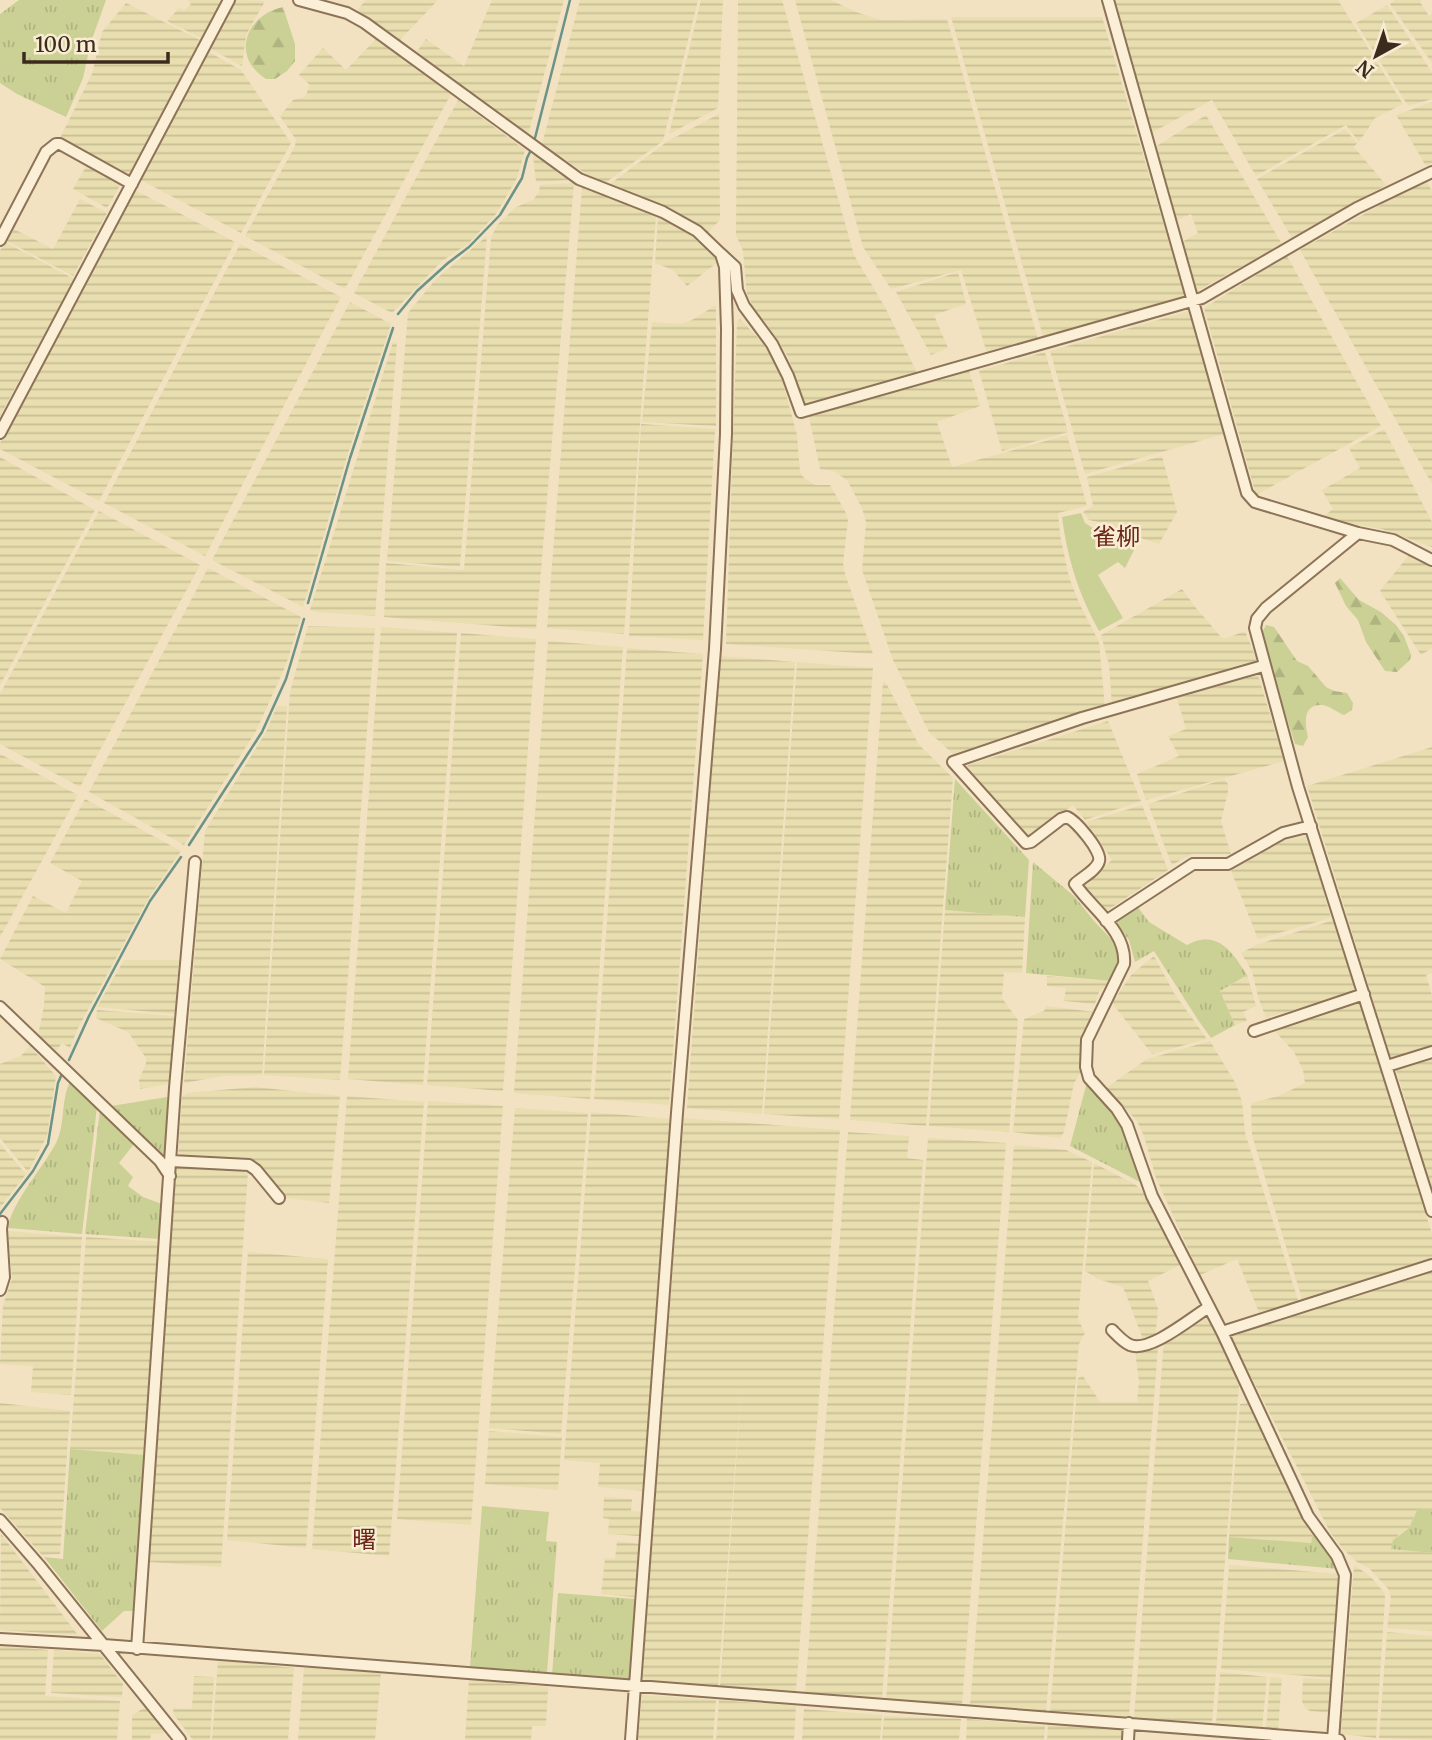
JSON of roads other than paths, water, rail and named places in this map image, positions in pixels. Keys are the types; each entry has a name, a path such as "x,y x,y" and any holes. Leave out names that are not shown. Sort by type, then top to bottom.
{"street":[{"path":"0,433 229,0"},
{"path":"299,0 347,13 365,23 579,179 663,212 697,231 735,267 737,290 744,306 772,344 788,376 801,412 1192,301 1357,208 1432,172"},
{"path":"1108,0 1250,498 1266,506 1358,533 1393,540 1432,560"},
{"path":"0,240 46,152 55,144 60,144 132,184"},
{"path":"631,1740 677,1112 715,649 727,381 725,267 721,254"},
{"path":"1358,533 1260,614 1255,628 1263,666 1311,827 1432,1211"},
{"path":"1263,666 1082,718 953,762 1026,843 1067,817 1077,824 1099,853 1099,861 1075,884 1120,939 1125,955 1124,964 1087,1040 1089,1078 1117,1109 1127,1125 1152,1196 1222,1332 1308,1516 1337,1556 1345,1575 1333,1740"},
{"path":"1105,921 1193,864 1228,864 1283,833 1311,827"},
{"path":"137,1649 195,862"},
{"path":"1254,1031 1364,994"},
{"path":"0,1007 160,1161 170,1176"},
{"path":"1387,1066 1432,1052"},
{"path":"171,1161 249,1165 279,1198"},
{"path":"0,1290 4,1277 2,1222"},
{"path":"1222,1332 1432,1265"},
{"path":"1112,1330 1130,1345 1146,1345 1157,1341 1209,1307"},
{"path":"1,1524 180,1740"},
{"path":"0,1639 1129,1723 1295,1739 1339,1740"},
{"path":"1128,1740 1129,1723"}],"waterway":[{"path":"535,138 570,0"},
{"path":"398,314 417,291 469,247 500,215 522,178 530,152"},
{"path":"308,603 350,458 393,328"},
{"path":"189,845 262,732 286,679 304,619"},
{"path":"69,1060 89,1016 150,901 181,857"},
{"path":"0,1214 33,1171 48,1144 61,1076"}],"district":[{"name":"雀柳","path":"1116,536"},
{"name":"曙","path":"364,1539"}]}
